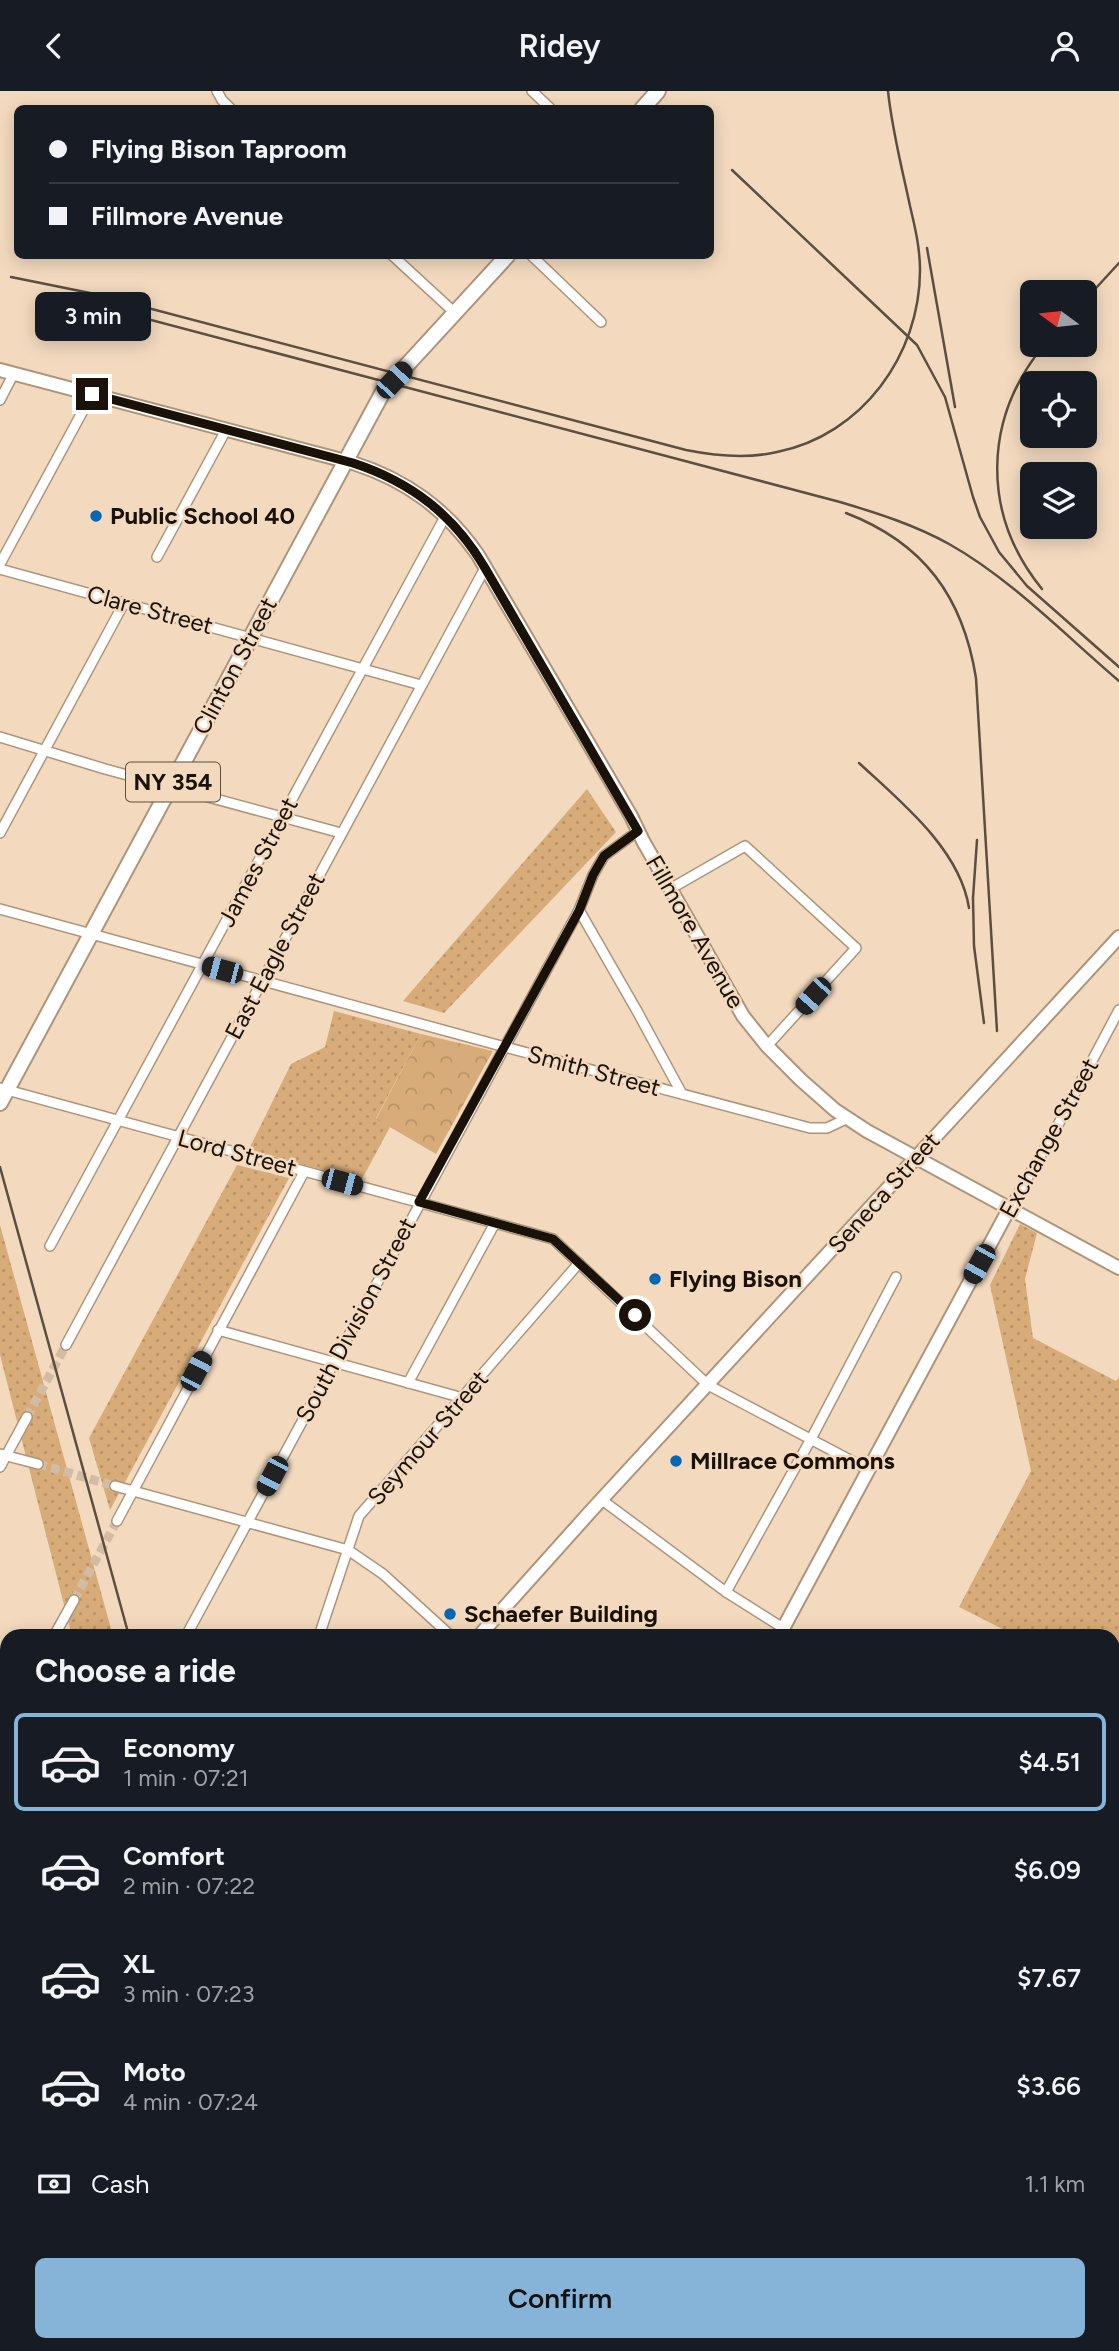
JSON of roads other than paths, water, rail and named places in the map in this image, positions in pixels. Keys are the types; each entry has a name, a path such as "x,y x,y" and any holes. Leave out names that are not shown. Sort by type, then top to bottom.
{"main road":[{"path":"646,105 658,91"},
{"name":"Clinton Street","path":"0,1103 4,1089 91,934 384,390 504,259"}],"street":[{"path":"532,91 547,105"},
{"path":"395,259 455,313"},
{"path":"535,259 601,322"},
{"name":"Fillmore Avenue","path":"0,369 346,461 393,478 446,515 465,537 485,568 743,1016 767,1046 801,1080 848,1118"},
{"path":"0,400 14,373"},
{"path":"0,567 92,394"},
{"path":"157,557 226,430"},
{"name":"James Street","path":"50,1246 446,515"},
{"name":"Clare Street","path":"0,567 421,685"},
{"name":"East Eagle Street","path":"66,1345 485,568"},
{"path":"0,833 124,603"},
{"path":"0,737 341,834"},
{"name":"South Division Street","path":"190,1629 579,911 593,875 604,856 638,831"},
{"path":"670,889 746,846 856,948 767,1046"},
{"name":"Smith Street","path":"0,909 505,1047 821,1129 848,1118"},
{"path":"579,911 682,1094"},
{"name":"Seneca Street","path":"485,1629 1119,936"},
{"name":"Exchange Street","path":"783,1629 1119,1010"},
{"name":"Lord Street","path":"4,1089 553,1239 708,1385 869,1470"},
{"path":"848,1118 1119,1268"},
{"path":"117,1521 304,1172"},
{"path":"408,1383 495,1223"},
{"name":"Seymour Street","path":"321,1629 359,1516 579,1263"},
{"path":"726,1592 811,1439 896,1277"},
{"path":"218,1330 463,1398"},
{"path":"0,1467 3,1455 27,1417"},
{"path":"3,1455 38,1464"},
{"path":"115,1486 348,1550 383,1574 443,1629"},
{"path":"601,1500 777,1629"},
{"path":"58,1629 74,1600"}],"tunnel":[{"path":"27,1417 66,1345"},
{"path":"38,1464 115,1486"},
{"path":"74,1600 117,1521"}],"railway":[{"path":"11,277 95,294 686,450 732,456 777,452 808,443 835,428 860,409 880,386 897,360 910,332 917,302 919,254 888,91"},
{"path":"732,170 917,345 945,397 973,497 980,517 999,552 1027,586 1119,667"},
{"path":"927,248 955,407"},
{"path":"1097,287 1119,263"},
{"path":"68,298 840,502 896,520 949,544 994,573 1119,681"},
{"path":"1036,357 1009,404 1000,435 997,467 1000,498 1008,530 1022,560 1042,589"},
{"path":"846,513 873,525 918,557 950,598 970,649 976,678 997,1031"},
{"path":"859,763 909,810 941,846 954,866 969,908"},
{"path":"977,840 973,898 974,946 984,1023"},
{"path":"0,1167 127,1629"}],"place":[{"name":"Public School 40","path":"96,516"},
{"name":"Flying Bison","path":"655,1279"},
{"name":"Millrace Commons","path":"676,1461"},
{"name":"Schaefer Building","path":"450,1614"}]}
